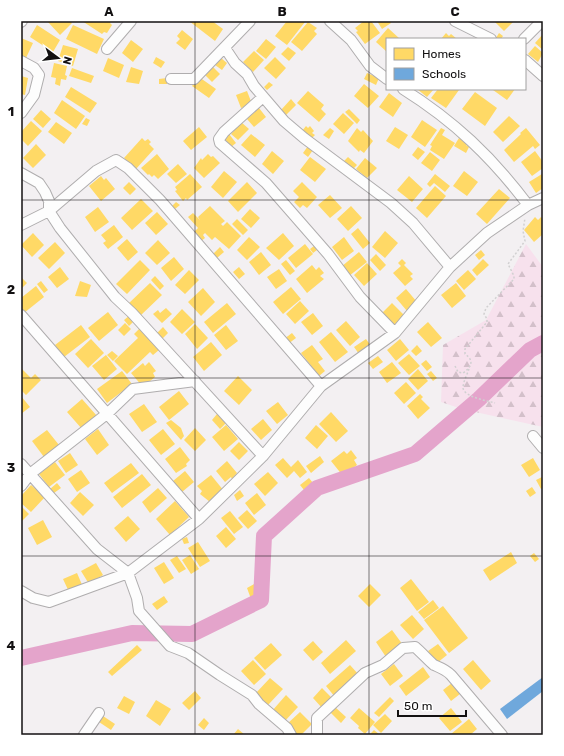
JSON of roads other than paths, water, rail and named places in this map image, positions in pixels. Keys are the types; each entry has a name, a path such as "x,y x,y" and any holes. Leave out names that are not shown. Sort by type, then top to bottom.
{"street":[{"path":"107,49 131,21"},
{"path":"171,79 194,79 250,21"},
{"path":"330,21 351,40 370,66 386,78"},
{"path":"455,21 489,38"},
{"path":"525,38 542,21"},
{"path":"225,48 235,63 247,74 263,97 284,121 304,138 390,203 413,224 450,267"},
{"path":"21,61 34,68 38,75 34,95 21,113"},
{"path":"526,61 543,76"},
{"path":"404,90 464,133 505,174 528,205"},
{"path":"263,97 224,132 219,139 220,143 266,183 328,254 360,297 395,333"},
{"path":"21,225 49,211 96,171 116,160 128,168 160,200 322,386"},
{"path":"21,173 39,183 49,201 49,211 60,228 115,297 264,456"},
{"path":"21,591 33,598 49,602 128,573 199,519 264,456 322,386 395,333 450,267 487,233 528,205 543,198"},
{"path":"21,315 199,519"},
{"path":"21,486 30,474 108,413 133,389 195,381"},
{"path":"533,436 543,448"},
{"path":"21,464 97,549 128,573 137,598 139,610 170,646 188,653 252,695 272,717 287,728 291,735"},
{"path":"317,735 317,718 339,696 365,673 382,665 403,648 415,647 427,656 433,664 443,667 451,675 502,735"},
{"path":"84,735 99,713"}],"waterway":[{"path":"21,658 132,633 192,634 261,600 264,536 317,488 415,454 479,399 530,350 543,343"}]}
